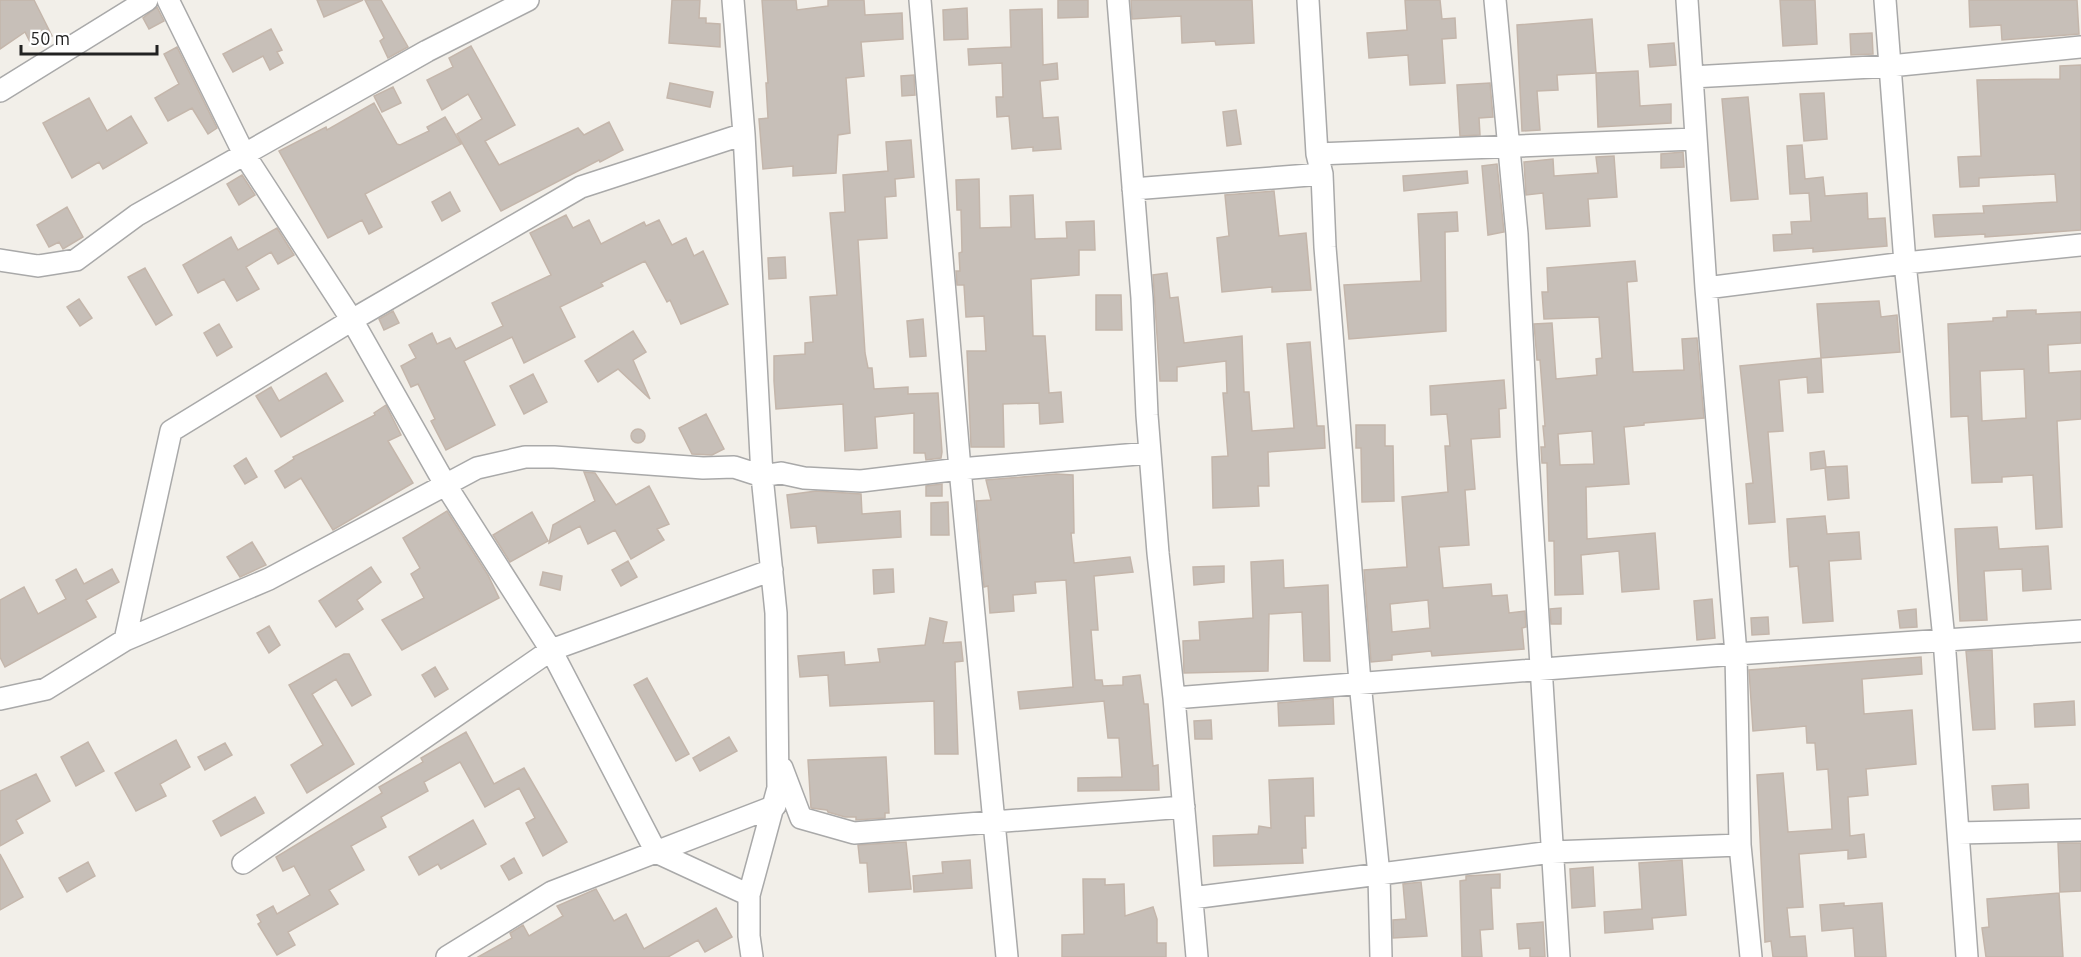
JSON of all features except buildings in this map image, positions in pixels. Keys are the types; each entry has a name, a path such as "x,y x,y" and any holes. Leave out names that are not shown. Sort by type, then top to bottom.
{"street":[{"path":"0,91 147,0"},
{"path":"168,0 244,154 352,320 445,484 551,651 656,852 749,895"},
{"path":"0,260 38,266 76,260 137,215 427,51 528,0"},
{"path":"733,0 744,134 762,476 776,613 779,761 775,806 749,895 749,936 752,957"},
{"path":"920,0 960,469 1007,957"},
{"path":"1118,0 1158,553 1174,698 1197,957"},
{"path":"1308,0 1325,247 1360,682 1379,875 1382,957"},
{"path":"1495,0 1510,146 1559,957"},
{"path":"1687,0 1706,288 1736,654 1740,845 1751,957"},
{"path":"1885,0 1905,263 1944,639 1967,957"},
{"path":"1692,77 1890,66 2081,47"},
{"path":"125,640 171,431 352,320 581,187 744,134"},
{"path":"1133,189 1320,164 1510,146 1695,139"},
{"path":"1706,288 1905,263 2081,245"},
{"path":"0,699 46,689 125,640 269,579 477,468 525,457 734,467 762,476 781,473 812,479 861,481 960,469 1150,453"},
{"path":"243,863 551,651 772,570"},
{"path":"1174,698 1736,654 2081,631"},
{"path":"779,761 801,818 854,833 890,832 1184,807"},
{"path":"447,957 552,892 775,806"},
{"path":"1959,833 2081,830"},
{"path":"1192,898 1552,852 1740,845"}]}
